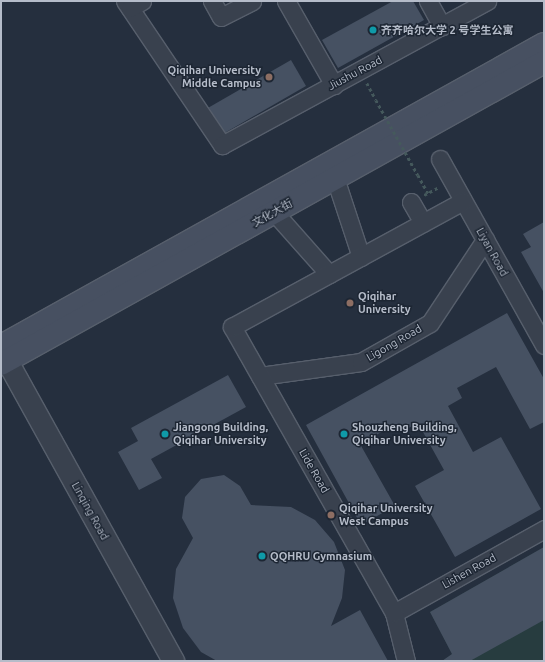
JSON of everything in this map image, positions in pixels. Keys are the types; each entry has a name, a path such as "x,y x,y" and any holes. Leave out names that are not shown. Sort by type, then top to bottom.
{"main road":[{"name":"文化大街","path":"3,357 544,44"},
{"name":"文化大街","path":"3,357 274,212 544,62"}],"street":[{"path":"212,1 222,17 252,1"},
{"path":"286,1 343,84"},
{"path":"428,1 442,26"},
{"name":"Jiushu Road","path":"132,3 222,145 380,66 442,26 487,1"},
{"name":"Liyan Road","path":"440,159 458,203 485,240 544,345"},
{"path":"335,178 360,257"},
{"path":"274,212 329,274 458,203 435,189"},
{"path":"411,202 423,223"},
{"name":"Ligong Road","path":"260,376 361,362 430,323 485,240"},
{"name":"Lide Road","path":"329,274 232,327 394,613 406,661"},
{"name":"Linqing Road","path":"3,357 174,661"},
{"name":"Lishen Road","path":"394,613 544,529"}],"path":[{"path":"365,80 418,175 435,189 411,202"}],"green space":[{"path":"544,547 544,661 442,661 452,654 430,612"}],"building":[{"name":"齐齐哈尔大学 2 号学生公寓","path":"393,1 413,1 424,20 338,68 322,40"},
{"path":"291,60 306,86 224,133 209,108"},
{"path":"544,222 544,293 521,252 531,247 523,234"},
{"name":"Shouzheng Building, Qiqihar University","path":"507,313 544,379 544,422 530,429 496,367 457,388 462,398 448,406 473,452 501,437 541,509 455,557 415,486 444,470 418,423 401,432 396,424 360,444 395,506 361,525 306,425"},
{"name":"Jiangong Building, Qiqihar University","path":"228,375 246,407 151,459 162,478 139,490 118,452 138,441 131,428"},
{"name":"QQHRU Gymnasium","path":"224,475 240,486 251,505 291,507 315,520 334,542 345,570 342,598 331,626 360,610 388,661 217,661 201,652 183,628 173,598 176,569 193,538 182,518 185,497 201,479"},
{"path":"544,547 544,620 470,661 442,661 452,654 430,612"}],"place":[{"name":"齐齐哈尔大学 2 号学生公寓","path":"373,30"},
{"name":"Qiqihar University Middle Campus","path":"269,77"},
{"name":"Qiqihar University","path":"350,303"},
{"name":"Jiangong Building, Qiqihar University","path":"165,434"},
{"name":"Shouzheng Building, Qiqihar University","path":"344,434"},
{"name":"Qiqihar University West Campus","path":"331,515"},
{"name":"QQHRU Gymnasium","path":"262,556"}]}
